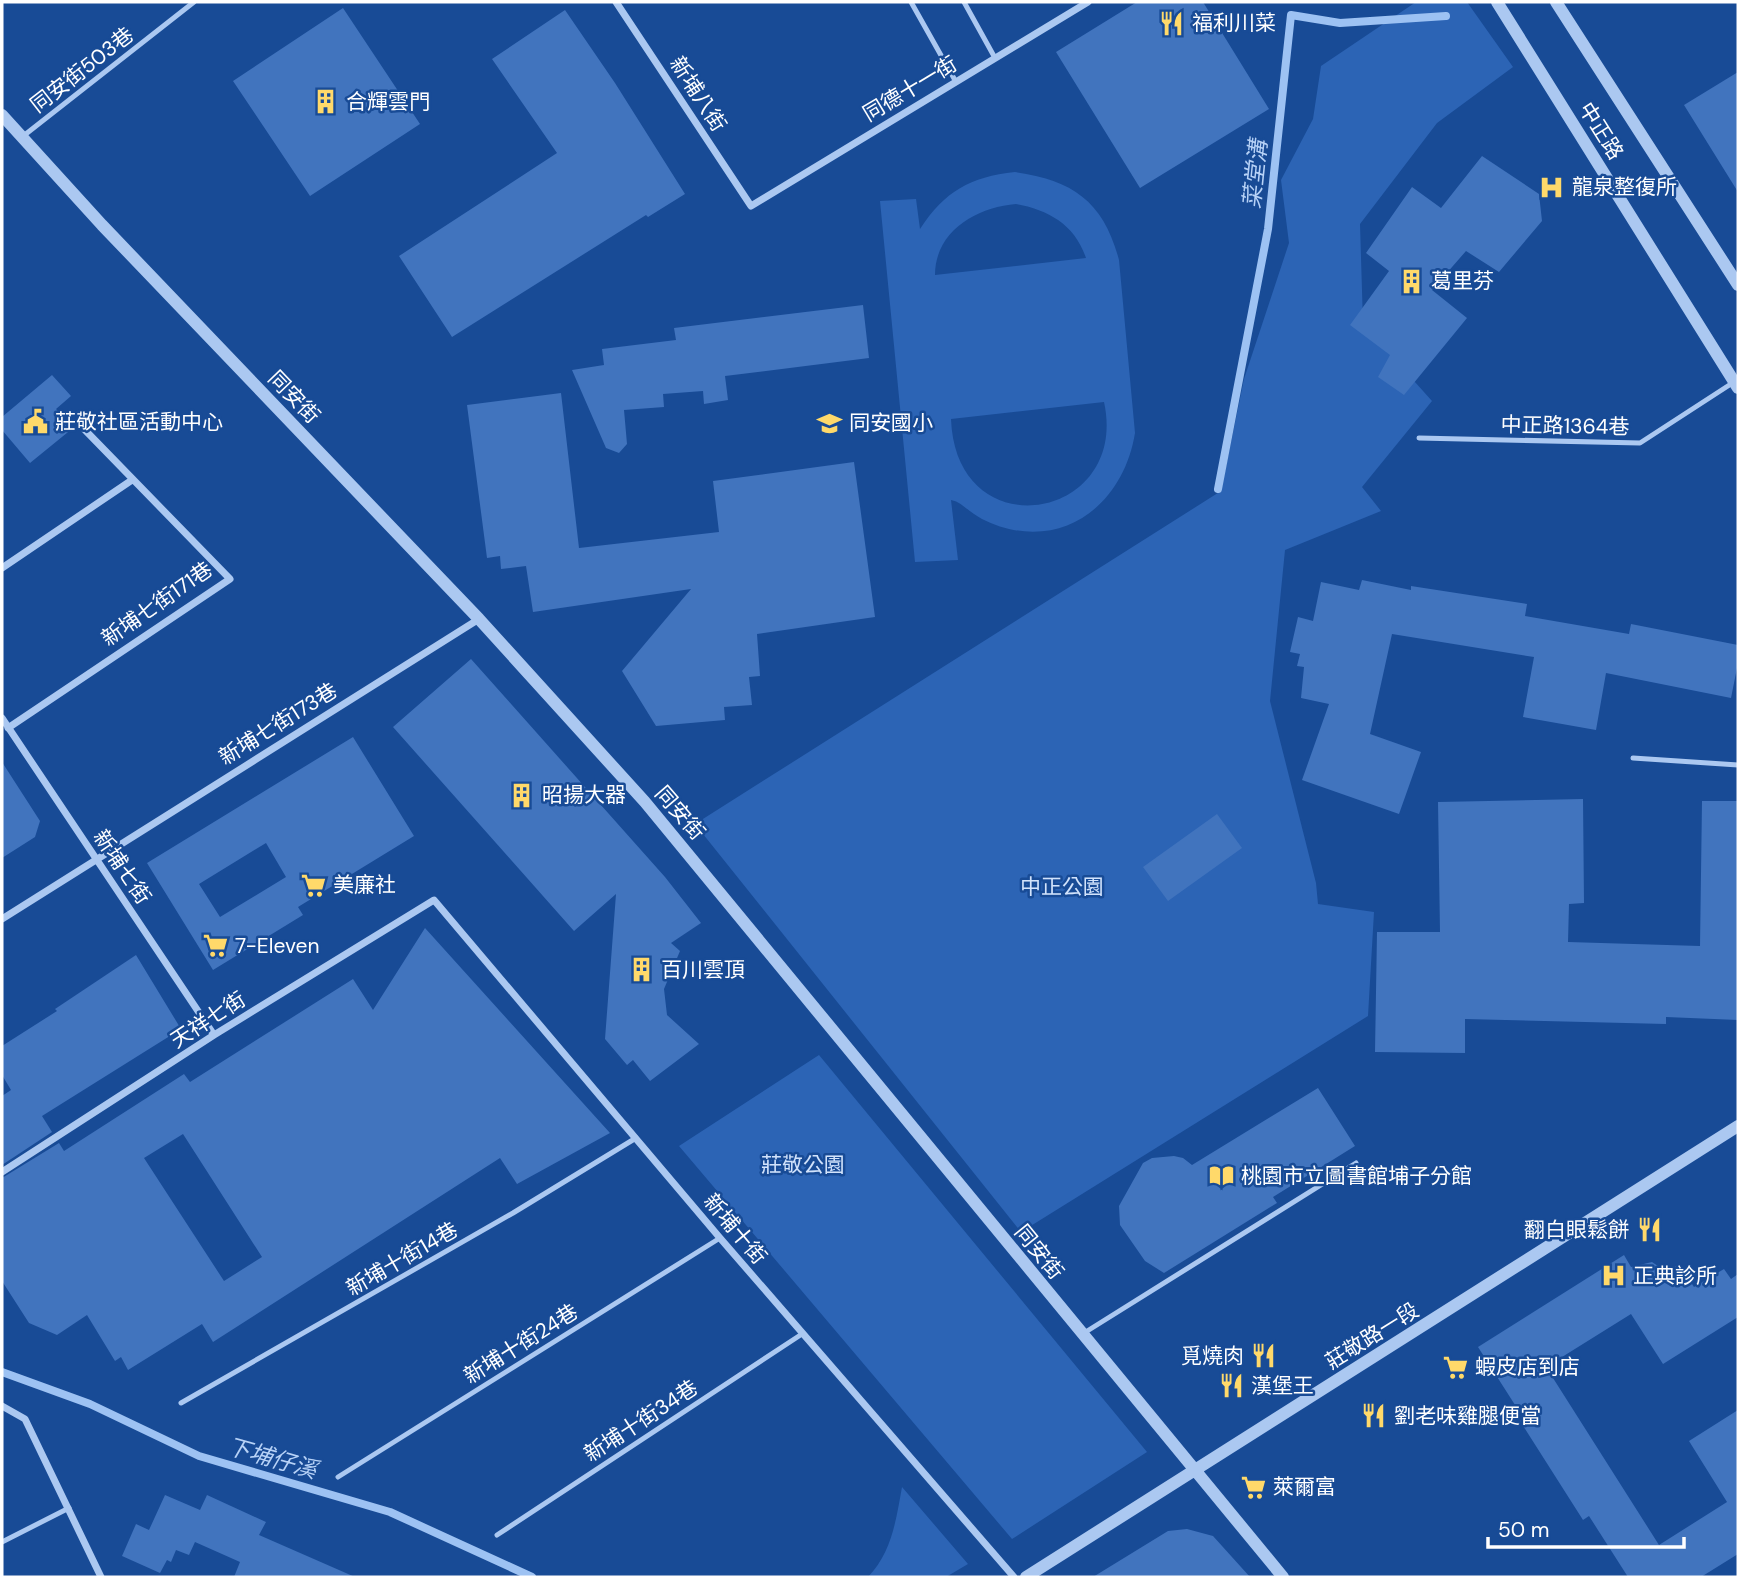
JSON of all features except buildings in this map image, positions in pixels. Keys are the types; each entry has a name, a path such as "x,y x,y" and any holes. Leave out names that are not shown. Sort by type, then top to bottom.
{"street":[{"name":"新埔八街","path":"616,2 751,206"},
{"name":"同德十一街","path":"751,206 1088,2"},
{"name":"中正路","path":"1497,2 1736,385"},
{"name":"中正路","path":"1556,2 1738,285"},
{"name":"同安街","path":"4,120 479,619 645,802 1283,1577"},
{"name":"新埔七街171巷","path":"9,728 230,579 85,429"},
{"path":"2,568 132,480"},
{"name":"新埔七街173巷","path":"2,919 479,619"},
{"name":"新埔七街","path":"2,718 214,1035"},
{"name":"天祥七街","path":"2,1172 214,1035 434,900"},
{"name":"新埔十街","path":"434,900 802,1334 1014,1577"},
{"name":"莊敬路一段","path":"1026,1577 1738,1126"},
{"path":"2,1406 25,1419 101,1577"}],"lane":[{"name":"同安街503巷","path":"22,137 194,2"},
{"path":"911,2 956,82"},
{"path":"964,2 995,58"},
{"name":"中正路1364巷","path":"1419,438 1640,443 1736,385"},
{"path":"1633,758 1738,765"},
{"name":"新埔十街14巷","path":"181,1403 513,1213 636,1138"},
{"path":"1082,1335 1356,1163"},
{"name":"新埔十街24巷","path":"338,1477 720,1238"},
{"name":"新埔十街34巷","path":"497,1535 802,1334"},
{"path":"2,1542 69,1508"}],"green space":[{"name":"中正公園","path":"1416,2 1467,2 1513,67 1437,123 1360,224 1363,324 1432,401 1362,487 1381,511 1285,550 1270,701 1316,883 1318,904 1374,912 1368,1016 1021,1232 695,824 1221,491 1244,379 1289,243 1281,180 1313,119 1321,66"},
{"path":"1015,172 1054,181 1083,197 1105,223 1119,260 1135,433 1120,477 1108,495 1093,510 1075,522 1055,529 1033,532 1009,529 986,521 951,500 958,560 915,562 880,201 916,199 920,229 939,205 960,188 999,174","holes":["1016,204 1039,210 1059,221 1075,236 1086,258 935,275 942,246 961,224 987,210","1104,402 1105,442 1092,473 1068,494 1039,505 1008,503 981,489 960,461 951,419"]},
{"name":"莊敬公園","path":"819,1055 1147,1452 1012,1539 679,1146"},
{"path":"902,1487 968,1564 946,1577 868,1577 888,1546"}],"waterway":[{"name":"菜堂溝","path":"1218,489 1268,229 1291,15 1340,23 1446,16"},
{"name":"下埔仔溪","path":"2,1372 90,1404 199,1456 390,1512 532,1577"}],"place":[{"name":"福利川菜","path":"1172,23"},
{"name":"合輝雲門","path":"326,102"},
{"name":"龍泉整復所","path":"1552,187"},
{"name":"葛里芬","path":"1411,281"},
{"name":"莊敬社區活動中心","path":"35,422"},
{"name":"同安國小","path":"829,423"},
{"name":"昭揚大器","path":"522,795"},
{"name":"美廉社","path":"313,885"},
{"name":"7-Eleven","path":"215,946"},
{"name":"百川雲頂","path":"641,970"},
{"name":"桃園市立圖書館埔子分館","path":"1221,1176"},
{"name":"翻白眼鬆餅","path":"1649,1230"},
{"name":"正典診所","path":"1613,1276"},
{"name":"覓燒肉","path":"1264,1356"},
{"name":"蝦皮店到店","path":"1455,1367"},
{"name":"漢堡王","path":"1231,1386"},
{"name":"劉老味雞腿便當","path":"1374,1416"},
{"name":"萊爾富","path":"1253,1487"}]}
